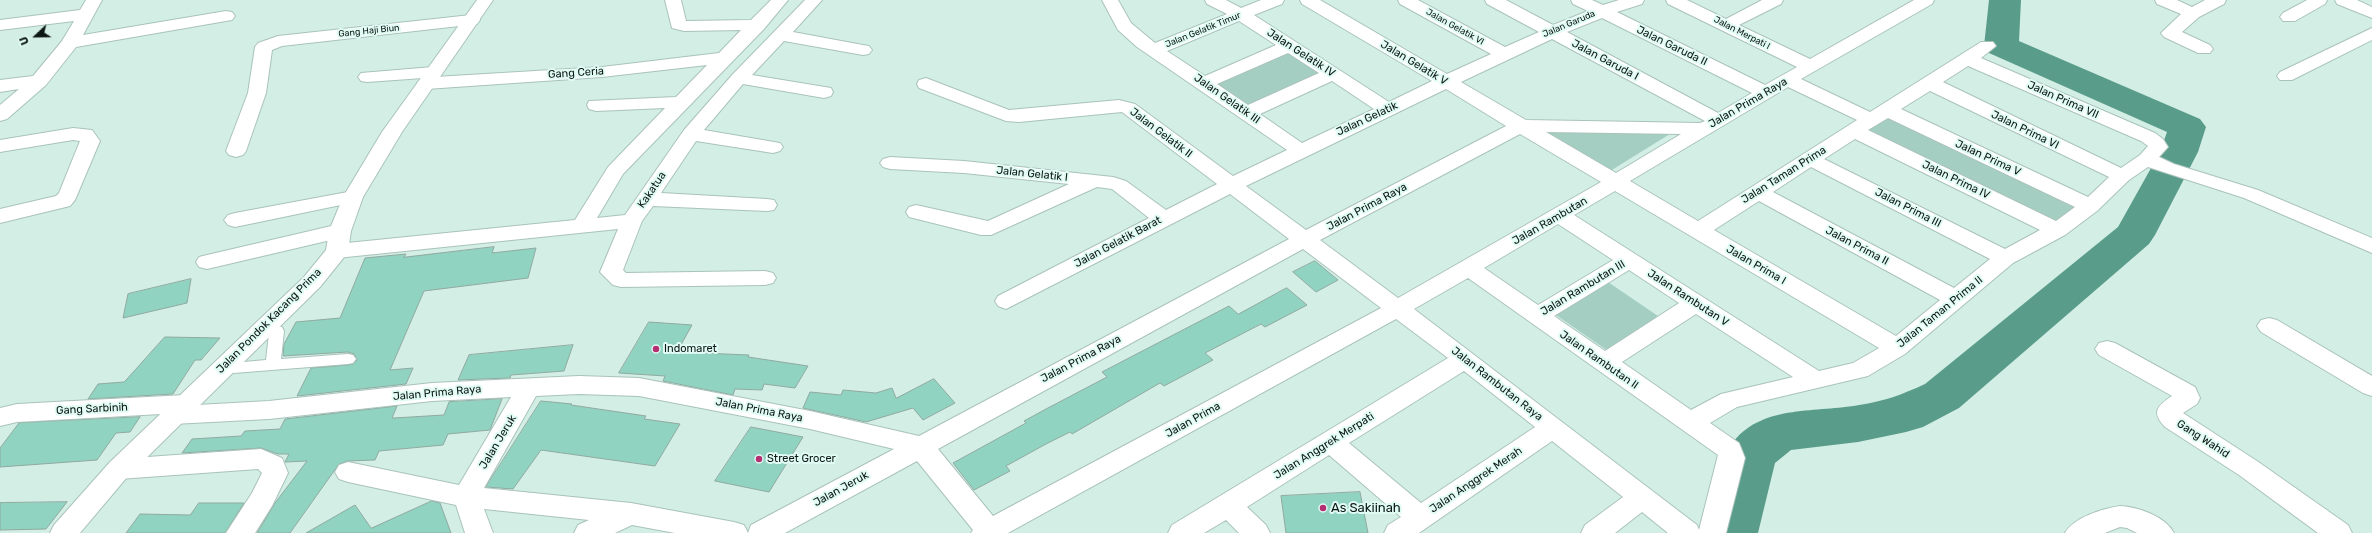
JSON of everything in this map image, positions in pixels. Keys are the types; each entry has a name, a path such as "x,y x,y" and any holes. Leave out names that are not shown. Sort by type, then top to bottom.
{"street":[{"name":"Jalan Pondok Kacang Prima","path":"64,533 119,469 312,282 339,241 353,197 392,132 486,0"},
{"path":"674,0 678,24 684,26 758,25"},
{"path":"581,227 615,171 758,25 780,0"},
{"name":"Kakatua","path":"764,278 621,280 611,272 632,221 691,134 739,78 814,0"},
{"name":"Jalan Gelatik III","path":"1110,0 1124,26 1153,50 1248,113 1299,150"},
{"name":"Jalan Gelatik IV","path":"1213,0 1240,14 1387,109"},
{"name":"Jalan Gelatik Timur","path":"1153,50 1276,0"},
{"name":"Jalan Gelatik V","path":"1308,0 1616,183"},
{"name":"Jalan Gelatik VI","path":"1406,0 1504,54"},
{"name":"Jalan Garuda I","path":"1493,0 1550,31 1710,124"},
{"name":"Jalan Garuda II","path":"1579,0 1765,92"},
{"name":"Jalan Garuda","path":"1504,54 1550,31 1601,11 1636,0"},
{"name":"Jalan Merpati I","path":"1674,0 1809,66"},
{"path":"1727,25 1775,0"},
{"name":"Jalan Prima Raya","path":"179,410 269,410 432,392 529,387 579,385 639,387 810,420 920,446 1520,126 1710,124 1926,0"},
{"path":"2163,0 2193,13"},
{"path":"2204,49 2170,34 2193,13 2218,0"},
{"path":"2289,17 2319,0"},
{"path":"2343,0 2372,13"},
{"path":"0,25 91,7"},
{"path":"0,115 39,82 70,43 91,7"},
{"path":"70,43 226,16"},
{"name":"Gang Haji Biun","path":"236,151 257,94 264,47 267,44 285,40 472,20"},
{"path":"2286,76 2372,33"},
{"path":"780,35 863,50"},
{"path":"1204,83 1289,46"},
{"name":"Jalan Taman Prima","path":"1697,231 1987,46"},
{"name":"Jalan Gelatik","path":"1231,186 1299,150 1504,54"},
{"name":"Gang Ceria","path":"367,77 430,78 602,72 725,58"},
{"name":"Jalan Prima VII","path":"1968,59 2148,137 2152,151 2167,168 2252,194 2372,246"},
{"path":"1248,113 1334,74"},
{"path":"739,78 824,92"},
{"path":"1788,80 1879,115"},
{"path":"0,86 39,82"},
{"name":"Jalan Prima VI","path":"1929,83 2122,176"},
{"name":"Jalan Gelatik II","path":"926,84 1006,115 1019,116 1119,106 1128,108 1304,240"},
{"path":"596,105 682,102"},
{"name":"Jalan Prima V","path":"1879,115 2090,206"},
{"name":"Jalan Rambutan","path":"1396,309 1560,216 1710,124"},
{"name":"Jalan Prima IV","path":"1854,131 2057,230"},
{"path":"0,146 73,134 85,134 90,141 68,196 63,201 0,216"},
{"path":"691,134 773,147"},
{"name":"Jalan Taman Prima II","path":"1689,423 1730,400 1860,370 1897,348 2005,258 2057,230 2090,206 2122,176 2152,151"},
{"name":"Jalan Prima III","path":"1810,159 2005,258"},
{"name":"Jalan Gelatik I","path":"890,163 964,167 1096,180 1119,185 1163,218"},
{"path":"916,212 981,228 991,228 1096,180"},
{"name":"Jalan Prima I","path":"1616,183 1897,348"},
{"name":"Jalan Gelatik Barat","path":"1006,301 1163,218 1231,186"},
{"name":"Jalan Prima II","path":"1758,192 1956,299"},
{"path":"235,220 353,197"},
{"path":"646,199 767,205"},
{"name":"Jalan Rambutan V","path":"1560,216 1816,380"},
{"path":"207,262 339,241 581,227 632,221"},
{"name":"Jalan Rambutan Raya","path":"1304,240 1465,359 1687,533"},
{"name":"Jalan Rambutan III","path":"1536,316 1629,260"},
{"name":"Jalan Rambutan II","path":"1469,268 1689,423 1730,450 1732,458 1712,533"},
{"path":"1603,363 1696,303"},
{"name":"Jalan Prima","path":"988,532 1396,309"},
{"path":"2269,326 2372,387"},
{"name":"Gang Wahid","path":"2107,349 2186,393 2188,398 2169,410 2169,414 2174,420 2248,468 2338,533"},
{"name":"Jalan Anggrek Merpati","path":"1182,533 1465,359"},
{"name":"Jalan Jeruk","path":"466,497 529,387"},
{"name":"Gang Sarbinih","path":"0,417 17,414 179,410"},
{"name":"Jalan Anggrek Merah","path":"1398,533 1553,428"},
{"path":"1331,442 1420,518"},
{"path":"920,446 988,532"},
{"name":"Jalan Jeruk","path":"761,533 920,446"},
{"path":"119,469 261,459 273,465 275,473 263,498 240,533"},
{"path":"348,472 466,497 631,514 734,533"},
{"path":"466,497 479,533"},
{"path":"1595,533 1643,497"},
{"path":"1228,505 1256,533"},
{"path":"588,533 631,514"},
{"path":"2079,533 2116,516 2137,519 2160,533"}],"lane":[{"path":"264,328 277,331 273,364"},
{"path":"221,369 348,359"}],"green space":[{"path":"1289,50 1324,73 1248,107 1215,83"},
{"path":"1890,115 2080,206 2054,224 1863,132"},
{"path":"1531,129 1678,129 1607,173"},
{"path":"1608,282 1658,316 1608,351 1556,315"}],"building":[{"path":"494,247 492,253 536,248 528,278 424,291 390,370 413,368 406,384 297,396 311,368 348,365 353,364 357,360 354,354 348,352 283,356 284,344 296,322 340,318 365,258 406,254 404,257"},
{"path":"1315,261 1338,280 1316,292 1293,272"},
{"path":"191,279 187,303 123,318 128,294"},
{"path":"1287,288 1307,305 1265,327 1261,324 1205,353 1213,360 1164,386 1160,383 1072,434 1070,432 1046,444 1006,466 1010,471 974,490 953,463 1026,423 1024,421 1107,377 1102,372 1229,306 1238,314"},
{"path":"649,322 692,325 677,352 749,355 748,357 808,366 795,388 764,384 762,390 735,389 733,395 663,381 665,376 619,373"},
{"path":"165,337 220,338 201,360 195,360 173,394 88,399 98,384 124,382"},
{"path":"573,345 564,371 511,375 510,378 458,380 469,355"},
{"path":"934,379 955,403 923,420 913,408 866,422 803,408 810,392 841,395 843,390 876,393 892,388 896,398"},
{"path":"502,399 490,430 448,434 443,445 379,451 375,460 348,461 339,464 290,533 257,533 275,503 307,461 285,462 289,454 278,454 261,448 182,453 192,439 241,436 245,431 280,429 285,419 397,406 392,418 444,415 449,402"},
{"path":"541,401 572,404 571,405 646,416 644,419 680,424 655,466 541,450 513,489 486,487"},
{"path":"140,417 130,432 116,433 97,460 0,467 0,448 19,423"},
{"name":"Street Grocer","path":"751,427 803,437 769,492 715,481"},
{"name":"As Sakiinah","path":"1360,492 1368,533 1286,533 1281,496"},
{"path":"432,501 440,503 451,533 306,533 355,505 371,528"},
{"path":"67,502 46,529 0,530 0,503"},
{"path":"199,503 244,503 225,533 126,533 140,514 190,515"}],"waterway":[{"path":"1731,533 1752,454 1778,433 1858,424 1906,414 1942,396 2134,235 2179,152 2187,127 2001,46 2005,0"}],"place":[{"name":"Indomaret","path":"656,349"},
{"name":"Street Grocer","path":"759,459"},
{"name":"As Sakiinah","path":"1323,508"}]}
